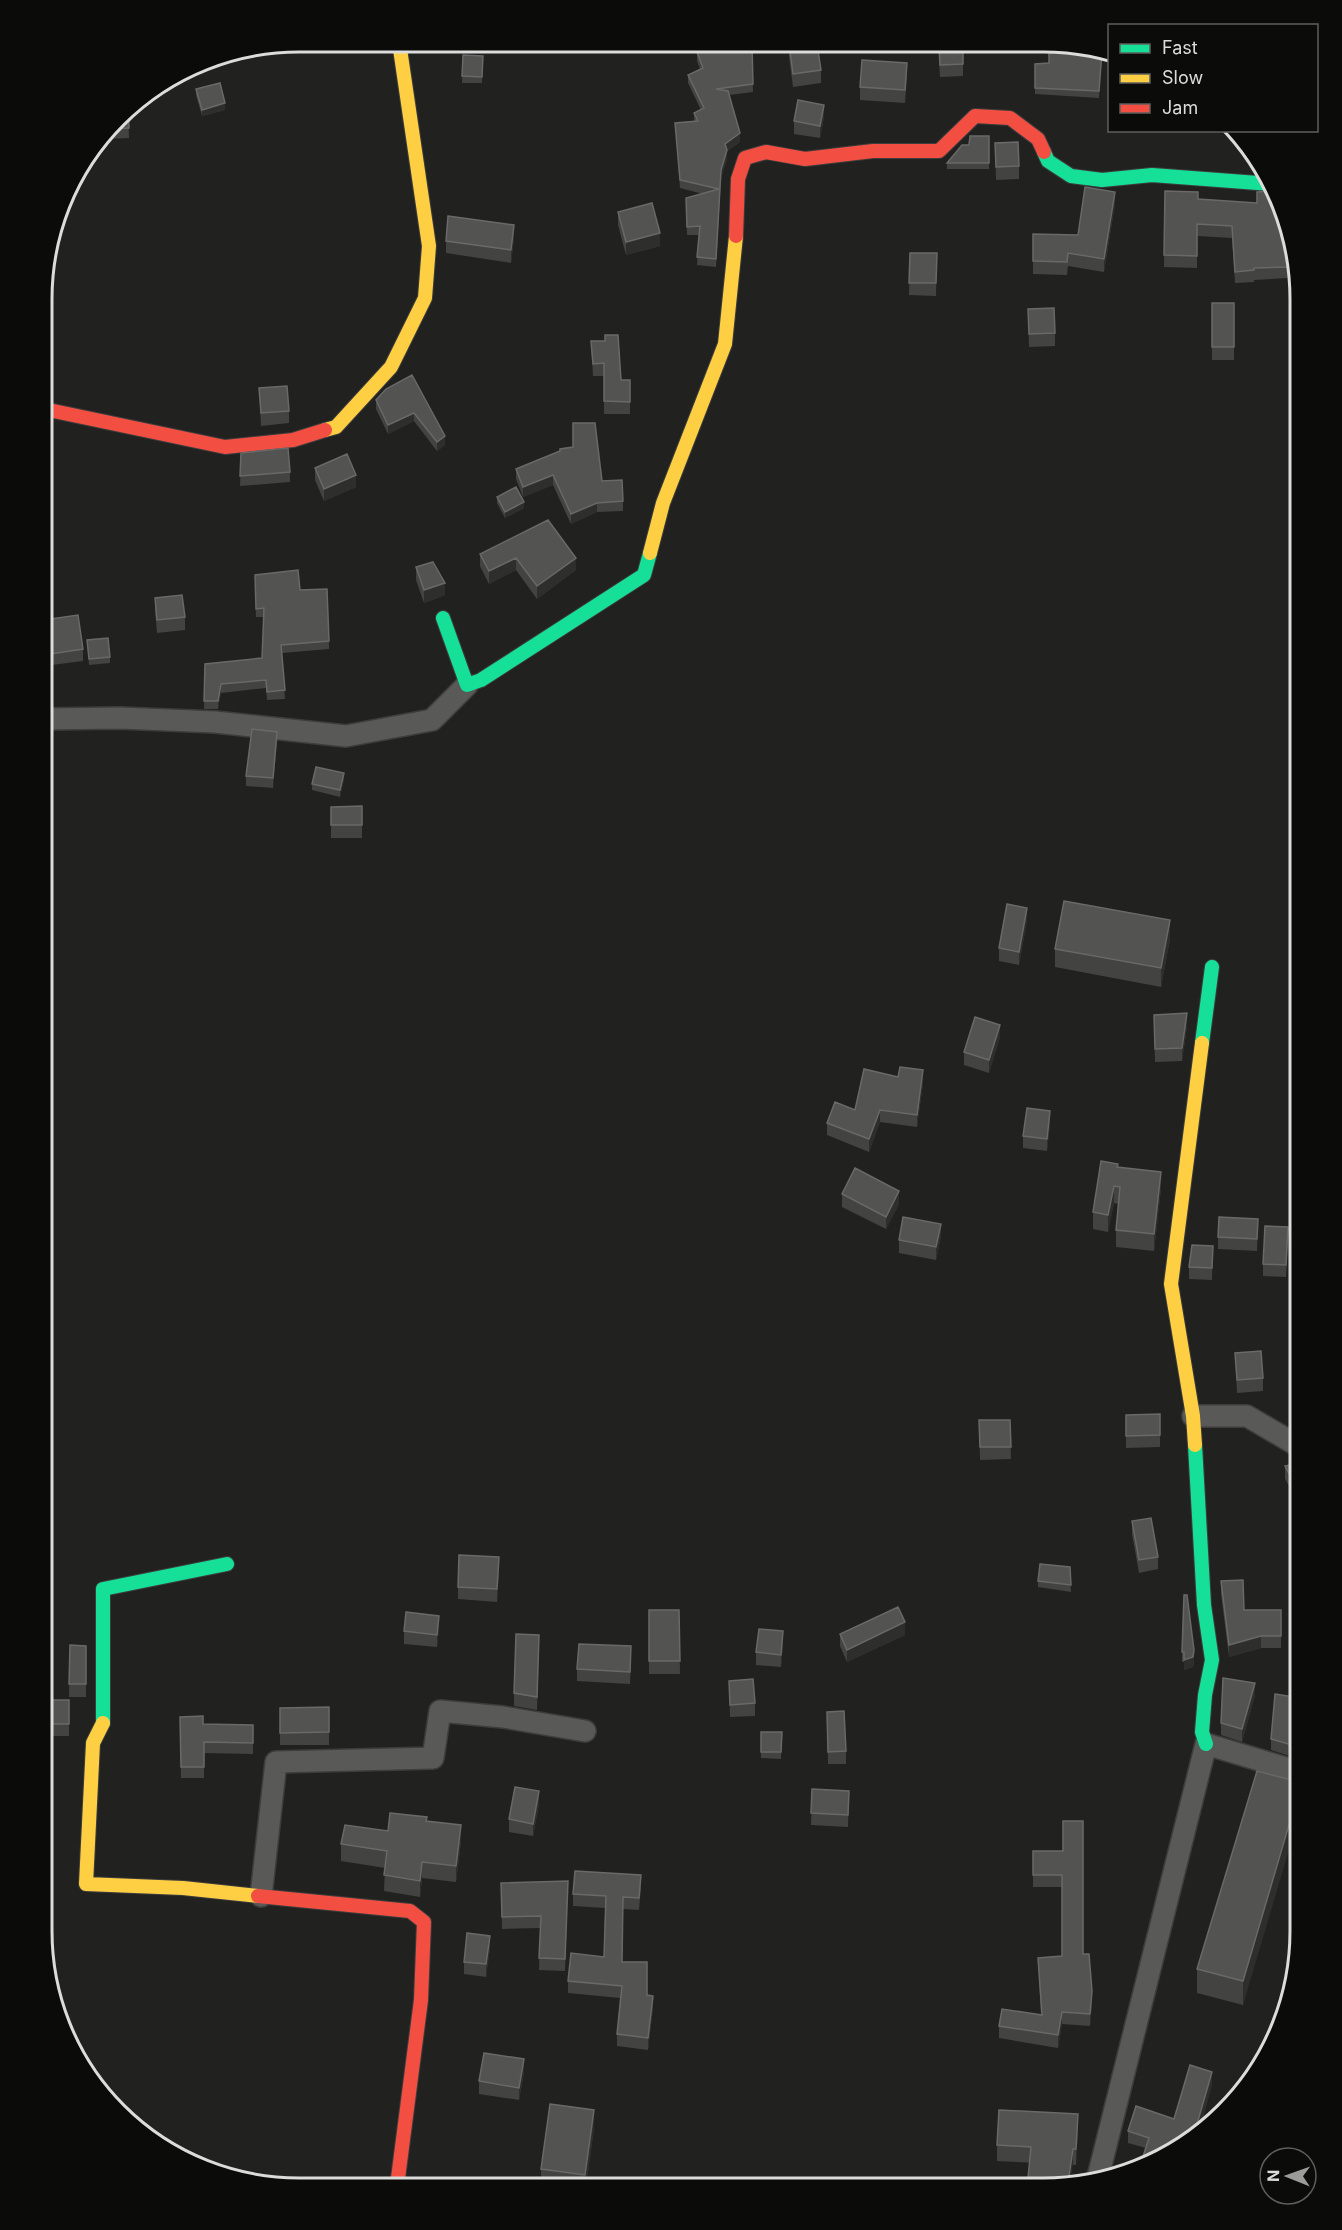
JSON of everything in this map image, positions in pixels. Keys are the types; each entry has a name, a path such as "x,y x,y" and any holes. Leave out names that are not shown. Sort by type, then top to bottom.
{"street":[{"path":"52,411 225,447 293,440 336,427 391,368 425,298 429,246 400,52"},
{"path":"52,719 120,718 215,722 346,736 432,720 467,685 481,680 644,575 663,503 725,344 734,273 738,179 745,158 766,152 805,159 873,151 939,151 975,116 1010,118 1038,140 1048,161 1071,176 1102,180 1152,175 1260,183"},
{"path":"443,618 467,685"},
{"path":"1100,2171 1206,1744 1202,1732 1205,1695 1212,1660 1204,1605 1193,1416 1171,1284 1212,967"},
{"path":"1193,1416 1247,1416 1290,1441"},
{"path":"227,1564 103,1589 103,1722 93,1743 86,1884 183,1888 410,1911 424,1922 421,2000 398,2178"},
{"path":"261,1896 276,1762 433,1758 440,1711 503,1717 585,1731"},
{"path":"1206,1744 1290,1769"}],"building":[{"path":"697,52 752,52 753,84 716,89 728,91 740,133 725,144 727,150 721,170 716,259 697,257 700,226 687,227 686,198 719,189 680,180 675,123 698,121 694,113 704,108 688,75 703,68"},
{"path":"790,52 818,52 821,70 793,74"},
{"path":"939,52 963,52 963,64 940,65"},
{"path":"1049,52 1101,60 1099,91 1035,88 1035,64 1049,63"},
{"path":"463,55 483,56 482,77 462,76"},
{"path":"862,60 907,63 905,90 860,87"},
{"path":"220,83 225,103 202,110 196,89"},
{"path":"798,100 824,105 820,126 794,121"},
{"path":"129,122 129,128 122,128"},
{"path":"970,136 989,136 989,163 947,163 962,145 969,145"},
{"path":"1018,142 1019,166 996,167 995,143"},
{"path":"1085,187 1115,192 1104,259 1068,253 1067,262 1033,261 1033,234 1078,235"},
{"path":"1165,191 1198,192 1198,199 1257,203 1257,192 1265,192 1281,236 1287,267 1254,268 1254,270 1235,272 1232,226 1197,224 1197,256 1164,255"},
{"path":"652,203 660,233 626,242 618,212"},
{"path":"448,216 514,225 511,250 446,241"},
{"path":"910,253 937,253 936,283 909,283"},
{"path":"1212,303 1234,303 1234,347 1212,347"},
{"path":"1054,308 1055,333 1029,334 1028,309"},
{"path":"605,335 618,335 621,380 630,380 630,402 604,401 604,363 593,364 591,341 605,341"},
{"path":"412,375 445,436 437,442 414,413 388,425 376,400 386,389"},
{"path":"287,386 289,411 261,413 259,388"},
{"path":"573,423 595,423 602,481 622,480 623,501 597,503 571,514 553,475 523,487 516,469 560,451 560,449 573,447"},
{"path":"288,448 290,472 240,476 241,453"},
{"path":"347,454 356,475 324,489 315,468"},
{"path":"516,487 524,502 505,512 497,497"},
{"path":"548,520 576,558 537,586 516,558 489,571 480,554"},
{"path":"433,562 445,583 424,590 416,567"},
{"path":"298,570 300,590 327,589 329,641 281,645 285,690 267,692 266,680 221,684 218,701 204,701 205,664 262,658 264,608 256,609 255,575"},
{"path":"182,595 185,617 157,620 155,598"},
{"path":"78,615 83,649 52,654 52,619"},
{"path":"108,638 110,657 89,659 87,640"},
{"path":"252,729 277,732 273,778 246,776"},
{"path":"316,767 344,773 340,790 312,784"},
{"path":"362,806 362,825 331,825 331,807"},
{"path":"1064,901 1170,920 1161,968 1055,949"},
{"path":"1007,904 1027,908 1019,952 999,948"},
{"path":"1187,1013 1182,1048 1155,1049 1154,1015"},
{"path":"975,1017 1000,1025 989,1060 964,1052"},
{"path":"900,1067 923,1070 917,1115 880,1110 869,1139 827,1123 835,1102 855,1110 864,1069 898,1077"},
{"path":"1027,1108 1050,1111 1047,1139 1023,1136"},
{"path":"1101,1161 1118,1164 1117,1167 1161,1172 1154,1234 1116,1230 1120,1187 1114,1186 1108,1215 1093,1212"},
{"path":"855,1168 899,1191 886,1217 842,1194"},
{"path":"903,1217 941,1224 936,1247 899,1240"},
{"path":"1219,1217 1258,1219 1257,1239 1218,1237"},
{"path":"1265,1226 1288,1227 1286,1265 1263,1264"},
{"path":"1192,1245 1213,1246 1212,1268 1189,1267"},
{"path":"1261,1351 1263,1378 1237,1380 1235,1353"},
{"path":"1160,1414 1160,1435 1126,1436 1126,1415"},
{"path":"979,1420 1010,1420 1011,1447 980,1447"},
{"path":"1290,1465 1290,1475 1285,1466"},
{"path":"1151,1518 1158,1557 1139,1560 1132,1521"},
{"path":"459,1555 499,1557 497,1589 458,1587"},
{"path":"1040,1564 1070,1567 1071,1585 1038,1581"},
{"path":"1243,1580 1244,1610 1281,1610 1281,1636 1261,1636 1229,1645 1221,1581"},
{"path":"1184,1595 1187,1595 1194,1650 1193,1657 1184,1660 1184,1652 1182,1652"},
{"path":"898,1607 905,1622 847,1650 840,1634"},
{"path":"649,1610 679,1610 680,1661 649,1661"},
{"path":"406,1612 439,1616 437,1635 404,1631"},
{"path":"759,1629 783,1631 781,1655 756,1652"},
{"path":"516,1634 539,1635 537,1697 514,1693"},
{"path":"579,1644 631,1646 630,1672 577,1669"},
{"path":"70,1645 86,1646 86,1684 69,1684"},
{"path":"1223,1678 1255,1683 1242,1729 1221,1723"},
{"path":"753,1679 755,1703 730,1705 729,1681"},
{"path":"1275,1694 1290,1696 1290,1744 1271,1739"},
{"path":"52,1700 69,1700 69,1724 52,1724"},
{"path":"329,1707 329,1732 280,1733 280,1708"},
{"path":"844,1711 846,1751 828,1752 827,1712"},
{"path":"203,1716 203,1724 253,1725 253,1743 204,1742 204,1767 181,1767 180,1717"},
{"path":"761,1732 782,1732 781,1752 761,1752"},
{"path":"1257,1771 1290,1780 1290,1822 1243,1981 1197,1969"},
{"path":"515,1787 539,1791 533,1824 509,1819"},
{"path":"812,1789 849,1791 848,1815 811,1813"},
{"path":"390,1813 427,1817 426,1821 461,1825 456,1866 422,1862 420,1881 384,1875 387,1851 341,1844 345,1825 388,1831"},
{"path":"1063,1821 1083,1821 1083,1954 1089,1954 1092,1991 1090,2014 1062,2012 1058,2035 999,2026 1002,2009 1042,2015 1038,1958 1062,1956 1062,1875 1033,1875 1033,1851 1063,1851"},
{"path":"575,1871 641,1875 639,1898 623,1897 622,1962 647,1962 647,1995 653,1996 648,2038 617,2034 622,1986 568,1981 571,1953 604,1957 606,1896 573,1894"},
{"path":"568,1881 565,1959 539,1958 541,1916 502,1917 501,1883"},
{"path":"467,1933 490,1936 486,1964 464,1962"},
{"path":"484,2053 524,2059 519,2088 479,2081"},
{"path":"1190,2065 1212,2072 1198,2122 1180,2136 1143,2156 1149,2138 1128,2131 1136,2106 1174,2119"},
{"path":"550,2104 594,2110 585,2175 541,2169"},
{"path":"999,2110 1078,2114 1076,2149 1073,2149 1069,2176 1028,2178 1031,2147 997,2145"}],"traffic: fast":[{"path":"1044,152 1048,161 1071,176 1102,180 1152,175 1260,183"},
{"path":"443,618 467,685 481,680 644,575 650,553"},
{"path":"1202,1043 1212,967"},
{"path":"1195,1445 1204,1605 1212,1660 1205,1695 1202,1732 1206,1744"},
{"path":"103,1723 103,1589 227,1564"}],"traffic: slow":[{"path":"325,430 336,427 391,367 425,298 429,246 400,52"},
{"path":"650,553 663,503 725,344 736,236"},
{"path":"1195,1445 1193,1416 1171,1284 1202,1043"},
{"path":"103,1723 93,1743 86,1884 183,1888 258,1896"}],"traffic: jam":[{"path":"736,236 738,179 745,158 766,152 805,159 873,151 939,151 975,116 1010,118 1038,139 1044,152"},
{"path":"52,411 225,447 293,440 325,430"},
{"path":"258,1896 410,1911 424,1922 421,2000 398,2178"}]}
